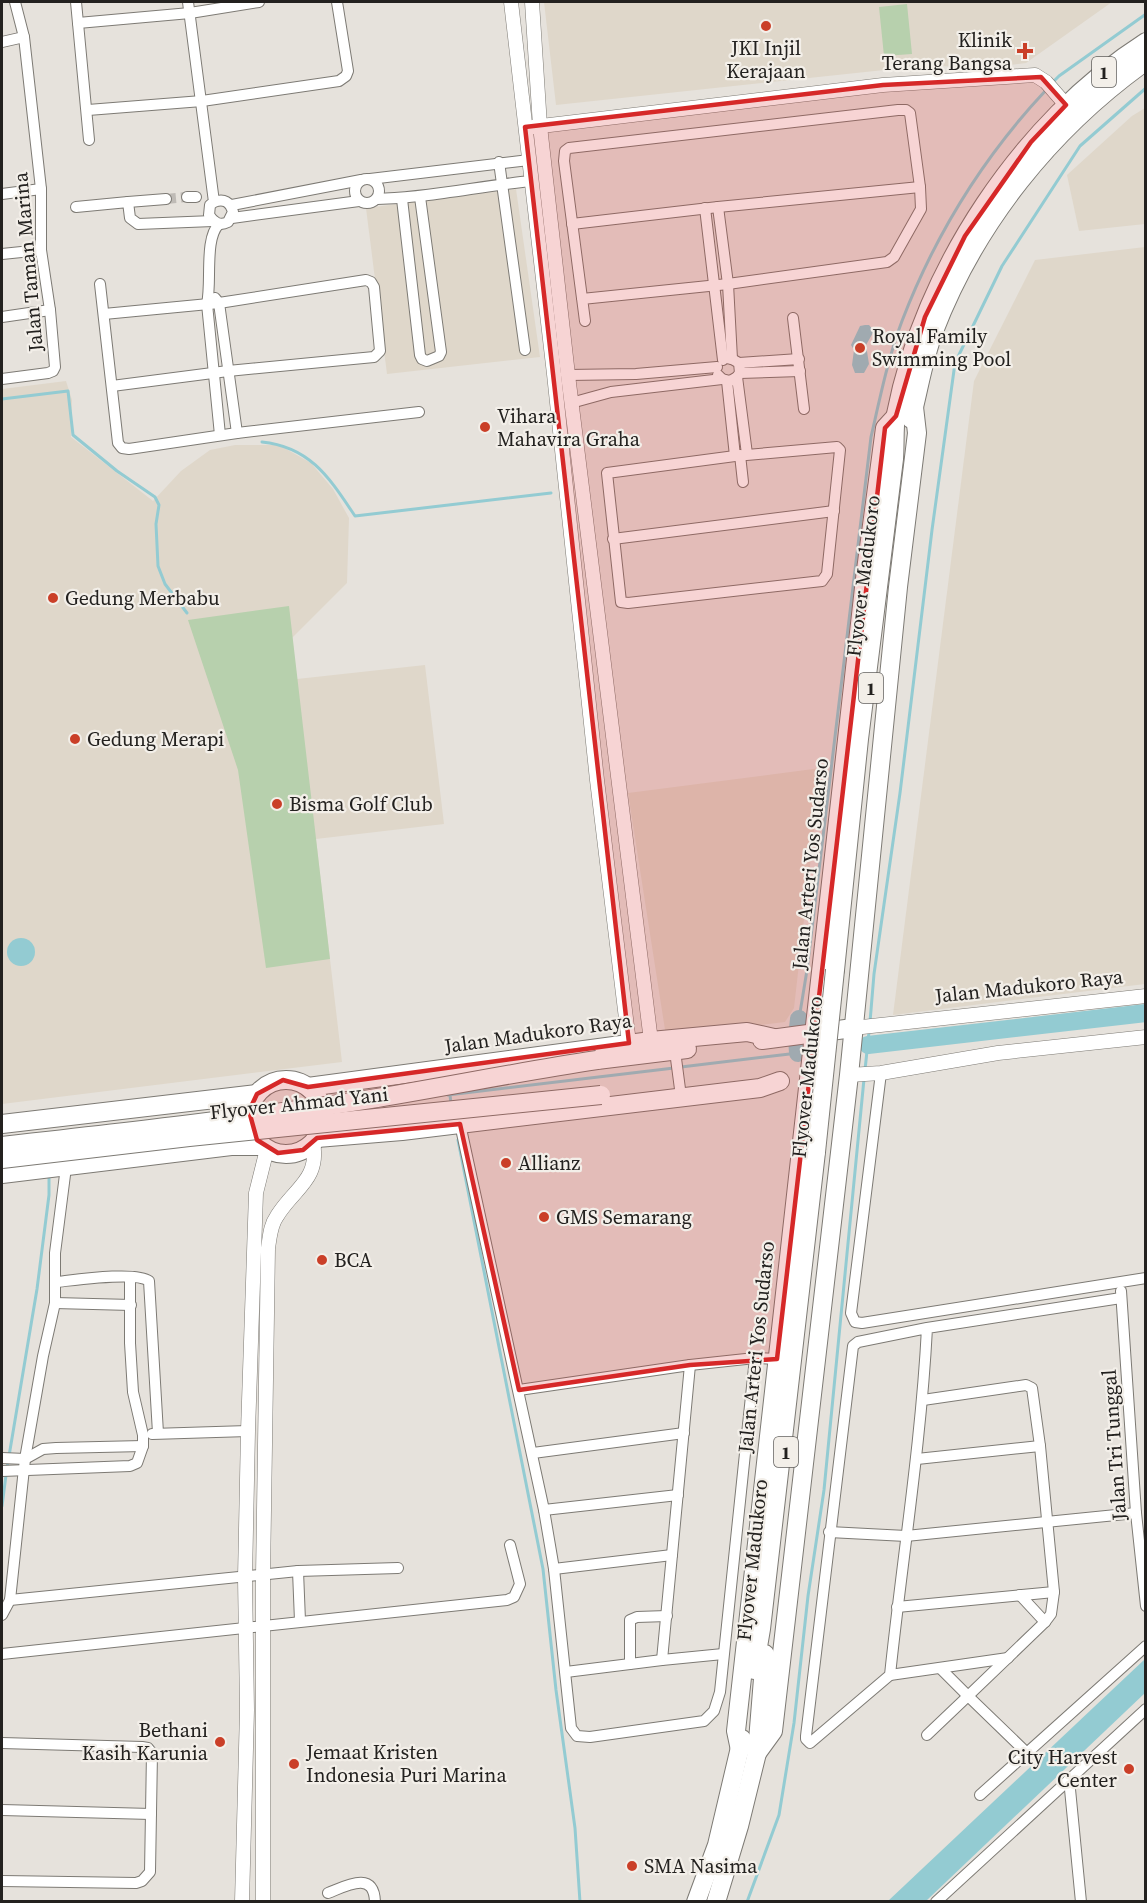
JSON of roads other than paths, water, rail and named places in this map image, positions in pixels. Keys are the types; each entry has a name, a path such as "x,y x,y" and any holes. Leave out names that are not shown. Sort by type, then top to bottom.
{"highway":[{"name":"1","path":"896,416 910,360 925,317 959,246 985,205 1062,100 1146,42"},
{"name":"1","path":"914,407 920,376 953,283 981,235 1027,170 1077,117 1120,79 1146,62"},
{"name":"Flyover Madukoro","path":"838,971 900,460 914,407"},
{"path":"748,1752 773,1731 855,1075 898,587 917,433 914,407"},
{"name":"Flyover Madukoro","path":"748,1752 819,1152 860,739 894,459 896,416"},
{"name":"Jalan Arteri Yos Sudarso","path":"748,1752 736,1731 777,1359 866,570 885,429 896,416"},
{"name":"Jalan Madukoro Raya","path":"597,1060 676,1055 778,1038 860,1028"},
{"name":"Jalan Madukoro Raya","path":"308,1087 629,1043 747,1032 778,1038"},
{"name":"Flyover Ahmad Yani","path":"2,1146 297,1110 378,1098 508,1073 597,1060"},
{"path":"680,1085 855,1075"},
{"path":"283,1080 308,1087 316,1095 323,1116 317,1136 303,1150 291,1154 278,1153 261,1143 249,1123 249,1111 257,1094 265,1086 283,1080"},
{"path":"317,1136 453,1125 768,1088 780,1081"},
{"name":"Flyover Ahmad Yani","path":"2,1159 680,1085"},
{"path":"2,1124 64,1125 257,1094"},
{"path":"63,1164 64,1125"},
{"path":"2,1174 40,1170 63,1164 261,1143"},
{"name":"1","path":"696,1902 748,1752"},
{"name":"1","path":"716,1902 739,1826 748,1752"}],"street":[{"name":"Jalan Taman Marina","path":"2,379 48,374 55,367 50,310 41,250 41,189 24,37 15,2"},
{"path":"76,2 88,110 89,140"},
{"path":"78,23 189,7 259,2"},
{"path":"88,110 202,101 343,79 348,71 337,2"},
{"path":"511,2 554,374 597,780 629,1043"},
{"path":"532,2 540,126 571,403 651,1041"},
{"path":"189,7 214,202 209,210 216,222 210,243 210,290 207,304 220,435"},
{"path":"2,42 24,37"},
{"path":"525,127 882,85 1035,75 1046,82 1062,100"},
{"path":"582,299 728,284 886,262 894,257 921,209 911,117 906,110 898,110 568,148 565,151 564,161 572,224 582,299 585,321"},
{"path":"231,206 366,180 529,160"},
{"path":"499,162 525,350"},
{"path":"359,201 354,193 357,183 366,180 375,182 379,190 377,199"},
{"path":"231,218 359,201 369,204 377,199 402,199 502,184 531,182"},
{"path":"572,224 705,208 920,187"},
{"path":"2,194 41,189"},
{"path":"402,199 420,355 422,359 427,360 439,356 441,352 420,197"},
{"path":"76,207 166,199"},
{"path":"128,202 130,218 138,224 216,222 224,224 231,218 233,212 231,206 227,201 214,202"},
{"path":"718,207 728,284 730,370"},
{"path":"705,208 715,285 730,370 743,482"},
{"path":"2,254 41,250"},
{"path":"104,314 219,303 366,280 374,286 380,351 376,356 228,371 112,386"},
{"path":"100,284 118,443 122,448 129,449 220,435 419,412"},
{"path":"210,290 219,303 237,433"},
{"path":"2,317 50,310"},
{"path":"793,318 804,409"},
{"path":"571,403 609,393 799,359"},
{"path":"568,375 730,370 800,371"},
{"path":"636,374 638,389"},
{"path":"607,375 609,393"},
{"path":"839,448 827,574 824,579 819,583 623,603 620,598 607,473 741,455 839,448"},
{"path":"613,539 834,511"},
{"name":"Jalan Madukoro Raya","path":"860,1028 1146,996"},
{"path":"855,1075 998,1053 1146,1037"},
{"path":"676,1055 680,1085"},
{"path":"879,1073 851,1313 854,1321 862,1323 1146,1278"},
{"path":"453,1125 533,1453 554,1569 571,1728 577,1736 590,1737 707,1719 718,1704 755,1358"},
{"path":"263,1902 263,1576 270,1231 278,1214 311,1173 317,1136"},
{"path":"242,1902 247,1710 245,1578 248,1431 256,1193 261,1143"},
{"path":"2,1615 10,1600 24,1471 43,1356 55,1303 55,1253 63,1164"},
{"path":"56,1282 130,1277 149,1281 158,1433"},
{"path":"6,1471 130,1466 139,1460 143,1435 134,1392 130,1343 130,1277"},
{"name":"Jalan Tri Tunggal","path":"1121,1282 1136,1514 1146,1606"},
{"path":"1009,1658 890,1675 813,1743 808,1743 806,1736 852,1346 858,1342 927,1328 1121,1298"},
{"path":"55,1303 131,1305"},
{"path":"890,1675 917,1459 927,1328"},
{"path":"130,1343 152,1341"},
{"path":"519,1390 690,1365 755,1358 777,1359"},
{"path":"662,1660 690,1365"},
{"path":"923,1400 1028,1385 1033,1390 1054,1592 1051,1614 1045,1622 927,1735"},
{"path":"143,1435 248,1431"},
{"path":"533,1453 684,1433"},
{"path":"6,1458 26,1459 43,1449 142,1446"},
{"path":"917,1459 1040,1446"},
{"path":"544,1510 678,1495"},
{"path":"829,1532 906,1536 1136,1514"},
{"path":"2,1654 511,1598 518,1592 520,1584 510,1545"},
{"path":"554,1569 672,1555"},
{"path":"10,1600 298,1571 398,1568"},
{"path":"298,1571 300,1621"},
{"path":"897,1607 1054,1592"},
{"path":"1020,1595 1045,1622"},
{"path":"630,1664 630,1620 637,1617 667,1616"},
{"path":"980,1795 1146,1646"},
{"path":"566,1672 723,1654"},
{"path":"940,1668 1027,1753"},
{"path":"936,1902 1146,1709"},
{"path":"247,1710 263,1710"},
{"path":"2,1743 148,1748 152,1753 150,1872 142,1881 136,1883 2,1881"},
{"path":"1069,1779 1081,1902"},
{"path":"2,1810 151,1814"},
{"path":"328,1893 357,1882 363,1883 370,1885 375,1891 375,1902"}],"water":[{"name":"Royal Family Swimming Pool","path":"869,325 874,331 866,345 869,364 864,373 855,373 852,365 854,350 851,345 860,326"},
{"path":"21,938 31,942 35,952 31,962 21,966 11,962 7,952 11,942"},
{"path":"1145,1659 1145,1693 926,1901 888,1901"}],"waterway":[{"path":"1053,82 1146,14"},
{"path":"870,1022 874,974 900,793 955,363 1002,266 1080,146 1146,88"},
{"path":"799,1019 807,970 871,437 888,364 915,289 963,198 1002,142 1047,89"},
{"path":"2,399 68,391 73,435 117,471 155,497 159,505 156,524 158,566 165,584 187,613"},
{"path":"262,442 294,450 318,467 355,516 551,493"},
{"path":"868,1045 1146,1013"},
{"path":"798,1053 799,1019"},
{"path":"865,1070 869,1032"},
{"path":"681,1067 798,1053"},
{"path":"448,1095 674,1068"},
{"path":"747,1902 779,1815 794,1723 808,1596 824,1490 864,1079"},
{"path":"450,1095 451,1104"},
{"path":"458,1140 543,1569 556,1690 575,1828 580,1902"},
{"path":"7,1468 37,1289 49,1195 49,1175"},
{"path":"2,1506 6,1475"}],"tunnel":[{"path":"166,199 187,197"}],"place":[{"name":"JKI Injil Kerajaan","path":"766,26"},
{"name":"Klinik Terang Bangsa","path":"1025,51"},
{"name":"Royal Family Swimming Pool","path":"860,348"},
{"name":"Vihara Mahavira Graha","path":"485,427"},
{"name":"Gedung Merbabu","path":"53,598"},
{"name":"Gedung Merapi","path":"75,739"},
{"name":"Bisma Golf Club","path":"277,804"},
{"name":"Allianz","path":"506,1163"},
{"name":"GMS Semarang","path":"544,1217"},
{"name":"BCA","path":"322,1260"},
{"name":"Bethani Kasih Karunia","path":"220,1742"},
{"name":"Jemaat Kristen Indonesia Puri Marina","path":"294,1764"},
{"name":"City Harvest Center","path":"1129,1769"},
{"name":"SMA Nasima","path":"632,1866"}]}
